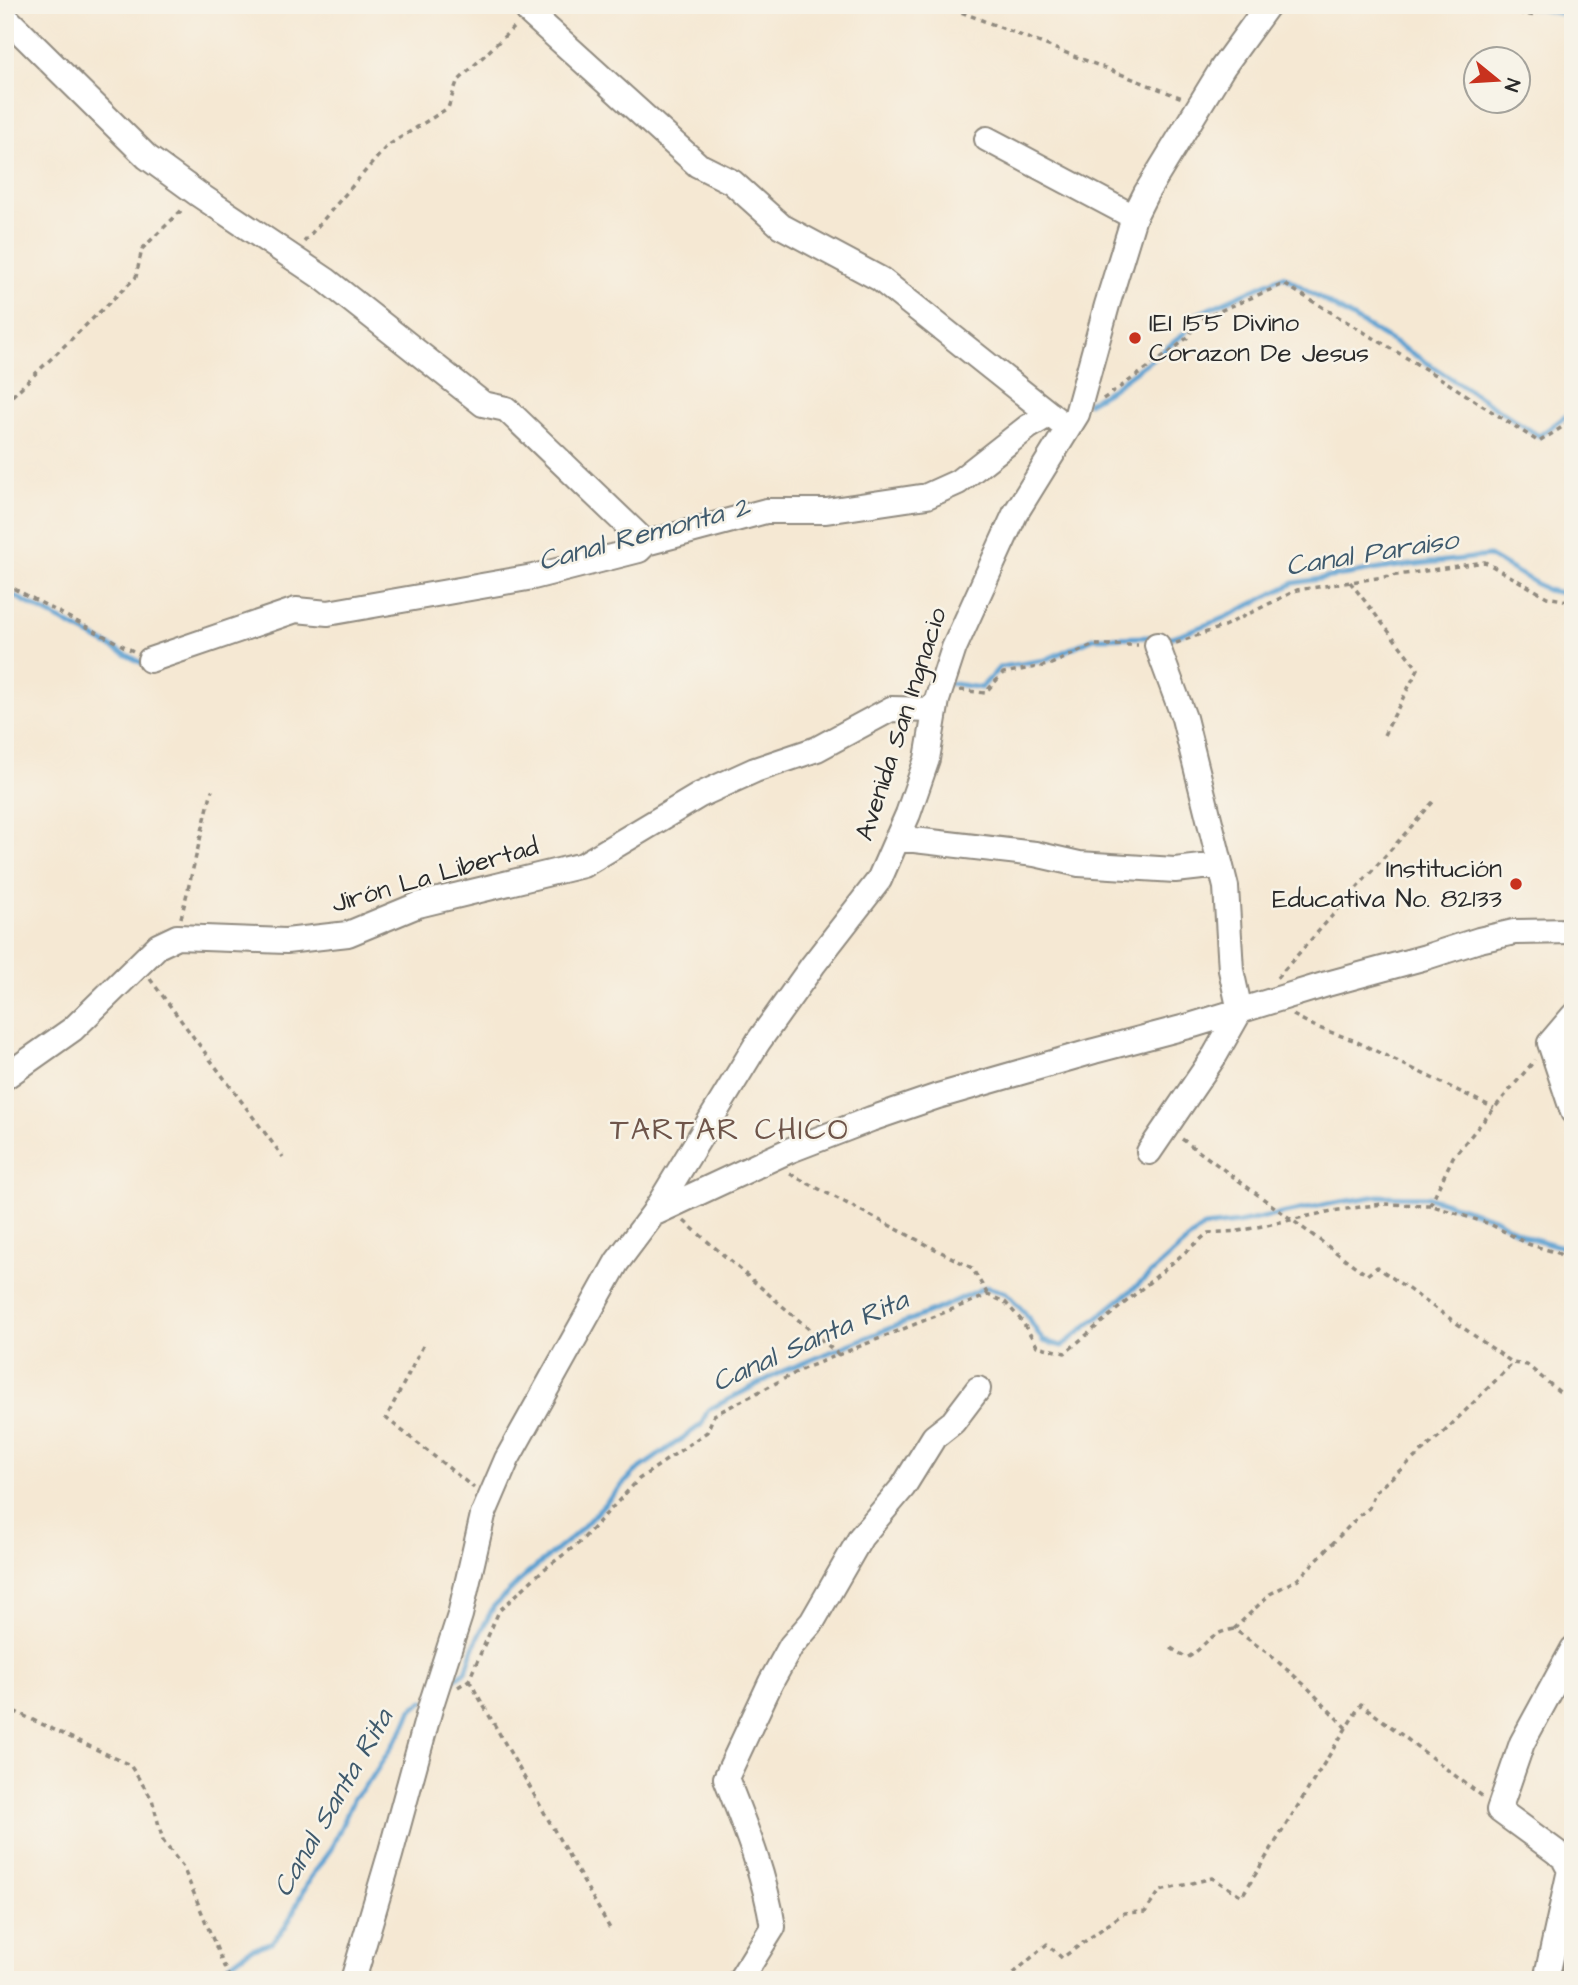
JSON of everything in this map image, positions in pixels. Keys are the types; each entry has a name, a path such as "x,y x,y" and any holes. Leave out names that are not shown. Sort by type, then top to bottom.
{"street":[{"name":"Avenida San Ingnacio","path":"353,1980 431,1705 460,1615 483,1515 507,1459 610,1274 661,1211 758,1042 879,880 908,814 927,759 938,699 954,648 1015,514 1065,419 1107,305 1134,217 1146,192 1223,67 1268,5"},
{"path":"529,12 698,165 732,182 781,226 880,279 1065,419"},
{"path":"5,17 147,157 326,280 483,404 506,410 646,543"},
{"path":"987,139 1134,217"},
{"path":"150,660 296,610 328,613 533,577 639,550 646,543 766,511 827,511 927,496 958,482 1028,427 1065,419"},
{"path":"1149,1152 1215,1055 1240,1012 1231,970 1226,887 1184,718 1157,645"},
{"name":"Jirón La Libertad","path":"177,937 286,941 348,934 418,905 583,865 700,795 755,770 817,749 891,709 938,699"},
{"path":"897,838 1035,854 1079,864 1175,870 1220,865"},
{"path":"661,1211 788,1151 938,1096 1240,1012 1479,940 1514,932 1573,931"},
{"path":"5,1077 73,1029 158,946 177,937"},
{"path":"1573,1016 1550,1043 1573,1112"},
{"path":"740,1980 773,1927 768,1896 726,1778 791,1646 811,1622 861,1537 902,1487 934,1437 953,1422 978,1390"},
{"path":"1546,1980 1570,1870 1563,1857 1499,1810 1522,1743 1573,1649"}],"path":[{"path":"943,5 1200,105"},
{"path":"1479,5 1535,16 1542,5"},
{"path":"291,257 387,146 449,108 457,82 529,12"},
{"path":"5,403 136,277 142,249 198,194"},
{"path":"1065,419 1110,396 1169,353 1189,336 1196,321 1284,284 1440,378 1539,442 1573,420"},
{"path":"938,699 985,693 1003,673 1049,665 1093,645 1173,645 1224,626 1297,590 1485,562 1547,597 1573,602"},
{"path":"1350,582 1419,669 1384,735"},
{"path":"5,584 150,660"},
{"path":"177,937 212,790"},
{"path":"1433,802 1276,979 1269,1003 1494,1108"},
{"path":"139,963 284,1157"},
{"path":"1430,1205 1453,1157 1550,1043"},
{"path":"1166,1127 1367,1275 1377,1267 1513,1363 1527,1365 1573,1403"},
{"path":"767,1161 972,1268 988,1295 1005,1302 1022,1321 1037,1346 1065,1353 1208,1233 1239,1231 1382,1204 1430,1205 1490,1224 1528,1244 1558,1253 1573,1265"},
{"path":"661,1211 839,1355"},
{"path":"431,1705 469,1680 499,1611 543,1570 579,1543 639,1479 707,1432 714,1415 803,1369 988,1295"},
{"path":"423,1346 386,1418 489,1500"},
{"path":"1171,1648 1187,1658 1219,1632 1234,1629 1270,1594 1298,1579 1369,1508 1375,1492 1443,1433 1513,1363"},
{"path":"1234,1629 1298,1679 1346,1728"},
{"path":"469,1680 612,1932"},
{"path":"1006,1980 1047,1944 1062,1958 1124,1913 1145,1912 1160,1891 1212,1878 1242,1896 1361,1704 1499,1810"},
{"path":"5,1707 130,1765 152,1799 163,1840 183,1867 231,1980"}],"waterway":[{"path":"1519,5 1573,16"},
{"name":"Canal Remonta 2","path":"1088,403 1107,392 1185,333 1193,316 1283,276 1418,357 1539,436 1573,411"},
{"name":"Canal Paraiso","path":"1162,637 1172,637 1222,619 1294,583 1392,567 1489,556 1547,590 1573,595"},
{"name":"Canal Remonta 2","path":"5,591 142,663"},
{"name":"Canal Paraiso","path":"949,683 981,688 1000,667 1045,660 1094,638 1152,637"},
{"name":"Canal Santa Rita","path":"446,1685 466,1671 477,1639 494,1606 526,1575 576,1534 635,1472 701,1425 708,1410 783,1371 986,1287 1006,1293 1025,1313 1043,1341 1062,1346 1138,1285 1203,1227 1238,1223 1378,1196 1428,1197 1494,1218 1527,1237 1562,1247 1573,1256"},
{"name":"Canal Santa Rita","path":"211,1980 249,1950 272,1942 286,1926 310,1878 331,1849 354,1798 371,1779 405,1726 412,1709 424,1701"}],"place":[{"name":"IEI 155 Divino Corazon De Jesus","path":"1135,338"},
{"name":"Institución Educativa No. 82133","path":"1516,884"}],"district":[{"name":"TARTAR CHICO","path":"730,1130"}]}
